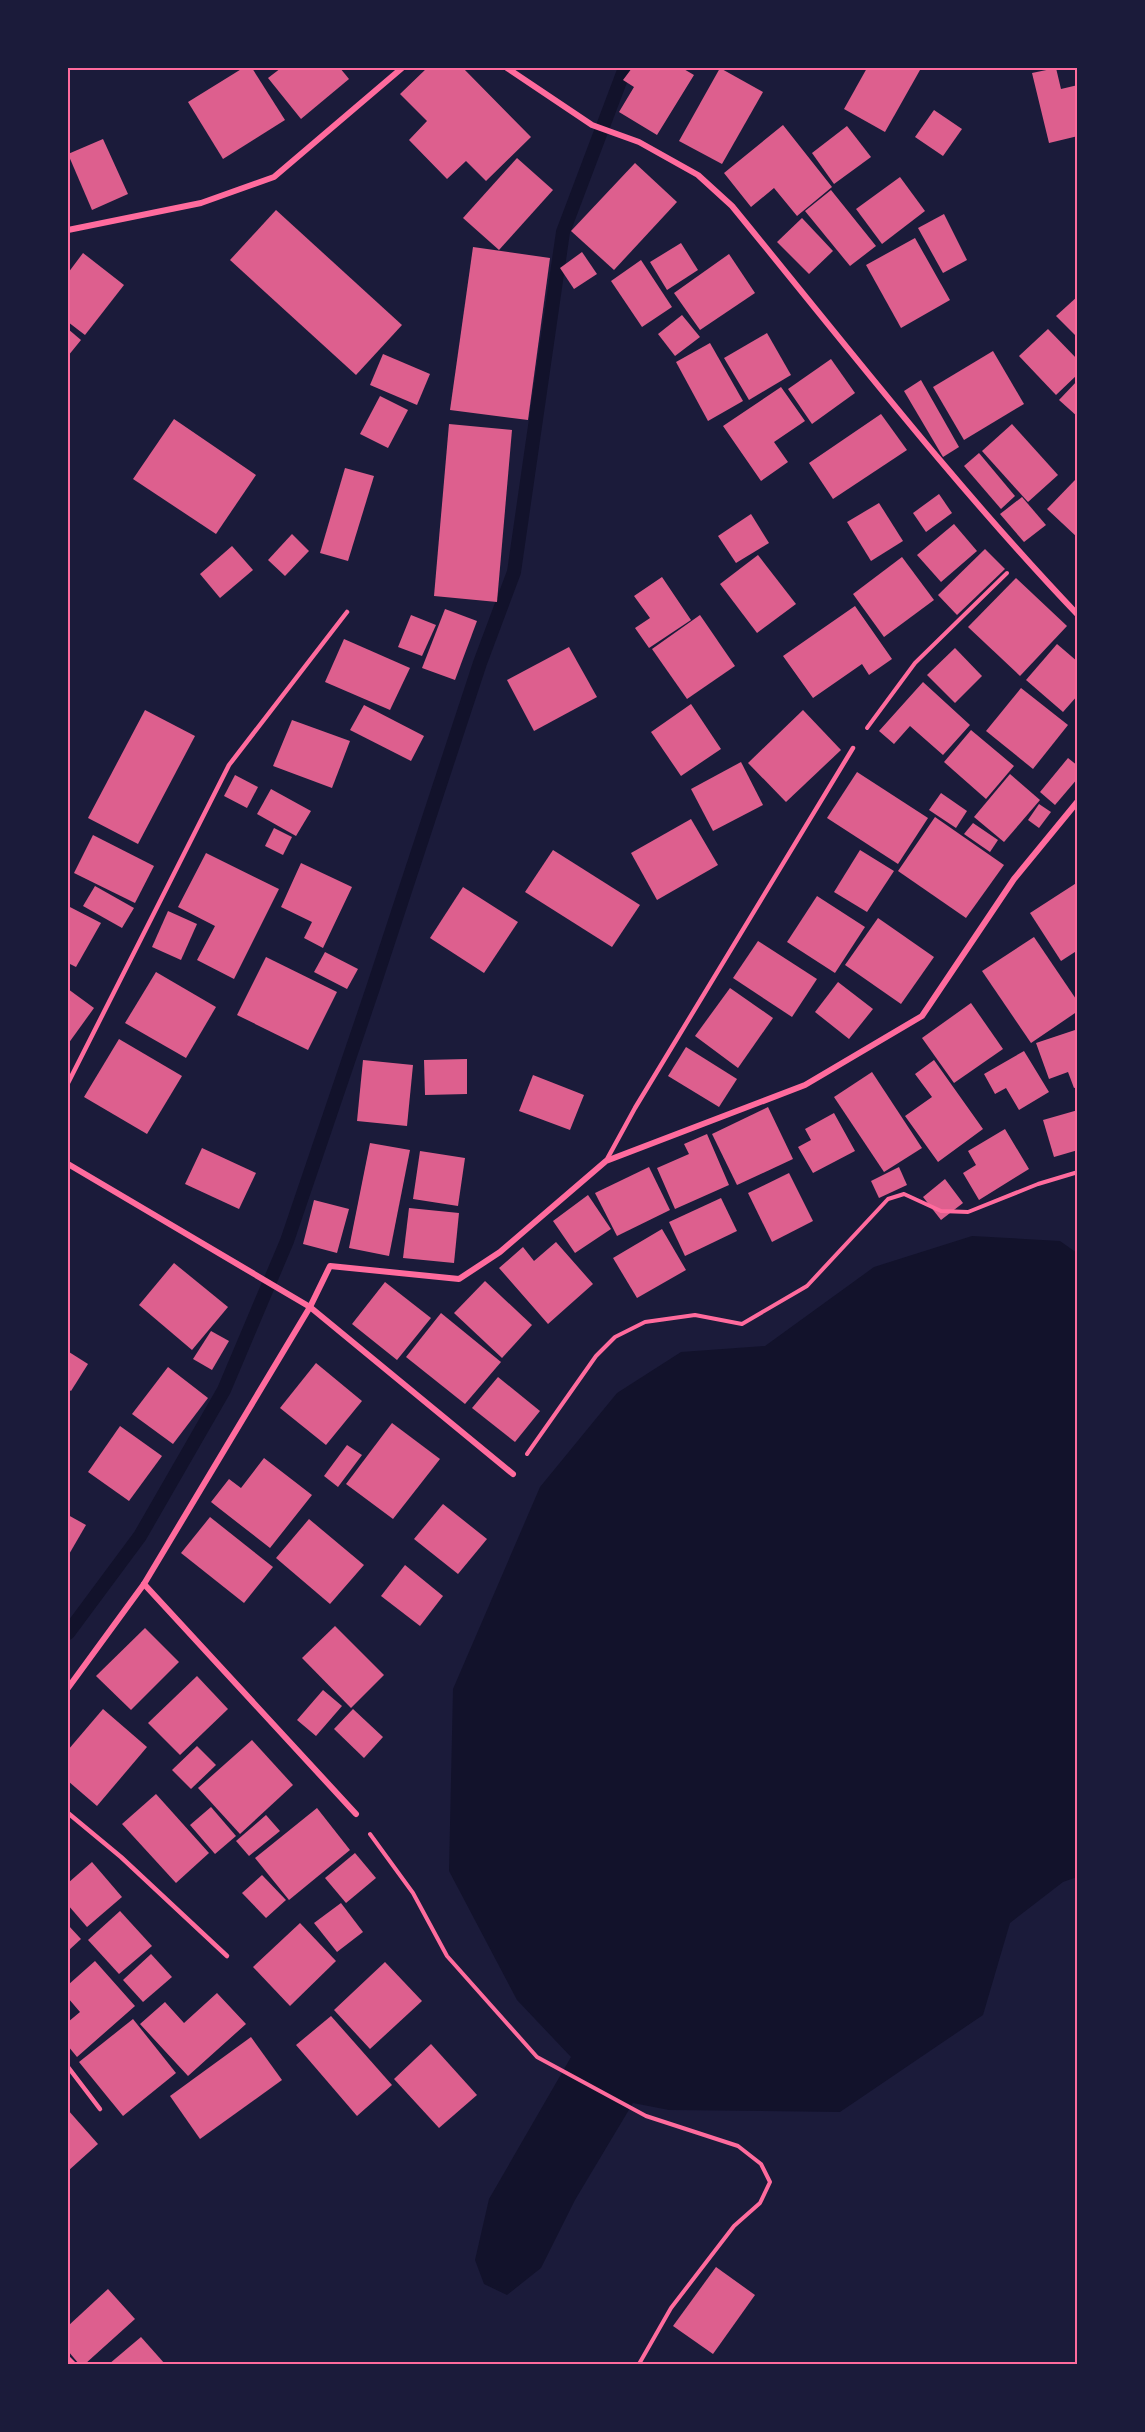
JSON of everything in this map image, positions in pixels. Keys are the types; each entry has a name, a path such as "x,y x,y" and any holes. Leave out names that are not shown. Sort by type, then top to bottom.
{"street":[{"path":"68,230 201,203 274,177 402,68"},
{"path":"507,68 592,125 639,142 698,175 732,206 1023,558 1077,615"},
{"path":"68,1688 144,1584 310,1307 330,1266 459,1278 500,1252 606,1161 805,1085 922,1016 1014,879 1077,801"},
{"path":"68,1164 310,1307 513,1474"},
{"path":"144,1584 356,1814"}],"lane":[{"path":"68,1083 229,765 347,612"},
{"path":"606,1161 634,1108 853,748"},
{"path":"68,1812 121,1857 227,1956"},
{"path":"68,2067 100,2109"},
{"path":"68,2358 74,2364"}],"path":[{"path":"853,748 915,663 1023,558"},
{"path":"513,1474 596,1356 615,1337 645,1322 695,1315 742,1324 807,1286 888,1199 904,1194 941,1211 968,1212 1038,1184 1077,1172"},
{"path":"356,1814 413,1893 447,1956 537,2057 646,2116 738,2146 761,2164 770,2182 760,2204 734,2226 671,2308 639,2364"}],"shaded area":[{"path":"972,1236 1060,1241 1077,1253 1077,1877 1063,1882 1010,1923 983,2015 840,2112 669,2110 633,2103 575,2200 541,2268 507,2295 484,2284 475,2260 489,2199 571,2057 517,2000 449,1871 453,1689 540,1487 617,1393 681,1352 765,1346 874,1267"}],"building":[{"path":"243,68 252,68 285,120 223,159 188,102"},
{"path":"281,68 340,68 349,79 301,119 268,78"},
{"path":"427,68 463,68 531,137 486,181 466,161 447,179 409,140 427,121 400,94"},
{"path":"632,68 682,68 694,75 657,135 619,112 634,87 623,80"},
{"path":"720,68 763,92 722,164 679,141"},
{"path":"867,68 916,68 920,70 885,132 844,109"},
{"path":"1056,68 1061,89 1078,85 1078,136 1049,143 1032,73"},
{"path":"934,110 962,129 943,156 915,137"},
{"path":"783,125 832,187 797,216 774,188 751,207 724,173"},
{"path":"847,126 871,157 834,184 812,153"},
{"path":"103,139 128,194 92,210 68,154"},
{"path":"517,158 553,190 499,250 463,218"},
{"path":"635,163 677,202 614,270 571,231"},
{"path":"900,177 925,211 882,244 856,209"},
{"path":"831,190 876,246 850,266 805,211"},
{"path":"276,210 402,325 356,375 230,260"},
{"path":"944,214 967,260 943,273 918,228"},
{"path":"802,218 833,251 809,274 777,242"},
{"path":"915,238 950,300 901,328 866,265"},
{"path":"681,243 698,270 667,290 650,262"},
{"path":"473,247 550,258 528,420 450,410"},
{"path":"582,252 597,274 574,289 560,268"},
{"path":"83,253 124,285 85,335 68,322 68,273"},
{"path":"729,254 755,293 700,330 674,293"},
{"path":"641,260 672,307 642,327 611,281"},
{"path":"1078,296 1078,338 1056,316"},
{"path":"682,315 700,337 675,356 658,334"},
{"path":"68,329 81,340 68,356"},
{"path":"1048,329 1078,360 1078,374 1056,395 1019,356"},
{"path":"767,333 791,375 749,400 724,358"},
{"path":"710,343 743,401 708,421 676,362"},
{"path":"993,351 1024,404 964,440 933,387"},
{"path":"383,354 430,374 417,405 370,385"},
{"path":"831,359 855,393 812,424 788,389"},
{"path":"921,380 959,447 943,457 904,391"},
{"path":"1078,380 1078,417 1059,400"},
{"path":"781,387 805,421 774,442 788,462 761,481 723,426"},
{"path":"380,396 408,410 388,448 360,434"},
{"path":"881,414 907,450 833,499 809,463"},
{"path":"174,419 256,475 216,534 133,479"},
{"path":"449,424 512,430 497,602 434,596"},
{"path":"1012,424 1058,475 1028,502 982,451"},
{"path":"979,453 1015,496 1001,509 964,466"},
{"path":"345,468 374,476 348,561 320,553"},
{"path":"1075,480 1078,482 1078,538 1047,509"},
{"path":"939,494 952,513 926,532 913,513"},
{"path":"1022,497 1046,525 1024,542 1000,514"},
{"path":"879,503 903,541 871,561 847,522"},
{"path":"751,514 769,543 736,563 718,536"},
{"path":"954,524 977,551 941,582 917,555"},
{"path":"292,534 309,551 285,576 268,560"},
{"path":"232,546 253,570 220,598 200,574"},
{"path":"985,549 1005,569 957,615 938,595"},
{"path":"758,555 796,604 757,633 720,584"},
{"path":"902,557 934,600 884,637 853,594"},
{"path":"662,577 691,620 649,648 635,628 650,618 634,596"},
{"path":"1016,578 1067,626 1020,676 968,627"},
{"path":"855,606 892,659 869,675 862,664 813,698 783,656"},
{"path":"445,609 477,621 455,680 422,668"},
{"path":"411,615 436,625 422,656 398,647"},
{"path":"700,615 735,666 687,699 652,649"},
{"path":"344,639 410,668 390,710 325,682"},
{"path":"1057,644 1078,662 1078,695 1063,712 1026,680"},
{"path":"569,647 597,697 534,731 507,680"},
{"path":"955,648 982,676 955,703 927,675"},
{"path":"923,682 970,725 943,755 910,726 894,744 879,731"},
{"path":"1021,688 1068,725 1033,769 986,731"},
{"path":"691,704 721,749 681,776 651,732"},
{"path":"364,705 424,736 411,761 350,730"},
{"path":"145,710 195,736 138,844 88,818"},
{"path":"803,710 841,750 786,802 748,763"},
{"path":"292,720 350,741 332,788 273,766"},
{"path":"971,730 1014,766 986,799 944,762"},
{"path":"1068,758 1078,766 1078,778 1055,805 1040,792"},
{"path":"741,762 763,805 713,831 691,789"},
{"path":"857,772 928,818 898,864 827,818"},
{"path":"1010,774 1040,800 1004,842 974,817"},
{"path":"235,775 258,787 247,808 224,796"},
{"path":"271,789 311,811 296,836 257,814"},
{"path":"941,793 967,811 956,828 929,810"},
{"path":"1039,804 1051,812 1039,828 1028,820"},
{"path":"935,817 1004,865 966,918 898,871"},
{"path":"691,819 718,865 657,900 631,853"},
{"path":"973,823 998,840 990,852 964,834"},
{"path":"274,828 292,837 283,855 265,846"},
{"path":"93,835 154,866 135,903 74,873"},
{"path":"553,850 640,905 612,947 525,892"},
{"path":"860,850 894,871 867,912 834,892"},
{"path":"206,853 279,889 234,979 197,960 215,926 178,907"},
{"path":"301,863 352,887 323,948 304,938 312,922 281,907"},
{"path":"1078,882 1078,950 1061,961 1030,913"},
{"path":"95,886 134,908 122,928 83,906"},
{"path":"463,887 518,922 484,973 430,938"},
{"path":"817,896 865,927 835,973 787,942"},
{"path":"68,906 101,923 76,967 68,963"},
{"path":"168,911 197,924 181,960 152,947"},
{"path":"878,918 934,957 901,1004 845,965"},
{"path":"1034,937 1078,1002 1078,1011 1031,1043 982,971"},
{"path":"758,941 817,979 792,1017 733,978"},
{"path":"325,952 358,969 347,989 314,972"},
{"path":"266,957 337,992 308,1050 237,1015"},
{"path":"156,972 216,1007 186,1058 125,1023"},
{"path":"838,982 873,1009 849,1039 815,1012"},
{"path":"730,988 773,1018 738,1068 695,1036"},
{"path":"68,989 94,1008 68,1044"},
{"path":"971,1003 1003,1049 954,1083 922,1038"},
{"path":"1078,1029 1078,1087 1074,1088 1068,1072 1049,1079 1036,1043"},
{"path":"119,1039 182,1076 147,1134 84,1097"},
{"path":"686,1047 737,1079 719,1107 668,1076"},
{"path":"1024,1051 1049,1092 1019,1110 1006,1088 995,1094 984,1074"},
{"path":"467,1059 467,1094 425,1095 424,1060"},
{"path":"363,1060 413,1065 407,1126 357,1121"},
{"path":"934,1060 983,1129 938,1162 905,1116 932,1097 915,1074"},
{"path":"872,1072 922,1148 884,1172 834,1097"},
{"path":"533,1075 584,1095 570,1130 519,1111"},
{"path":"768,1107 793,1159 737,1185 712,1134"},
{"path":"1078,1110 1078,1150 1054,1157 1043,1120"},
{"path":"834,1113 855,1151 813,1173 798,1147 811,1140 805,1129"},
{"path":"1005,1129 1029,1169 979,1200 963,1173 976,1165 968,1151"},
{"path":"707,1134 729,1185 675,1209 657,1168 689,1154 684,1144"},
{"path":"370,1143 410,1150 389,1256 349,1248"},
{"path":"202,1148 256,1173 239,1209 185,1184"},
{"path":"420,1151 465,1158 458,1206 413,1199"},
{"path":"649,1167 670,1210 617,1236 595,1193"},
{"path":"899,1167 907,1185 879,1198 871,1181"},
{"path":"789,1173 813,1221 772,1242 748,1193"},
{"path":"945,1179 963,1203 941,1220 923,1197"},
{"path":"588,1195 611,1229 575,1253 553,1221"},
{"path":"721,1198 737,1231 685,1256 669,1222"},
{"path":"314,1200 349,1209 337,1253 303,1244"},
{"path":"409,1208 459,1213 454,1263 403,1258"},
{"path":"662,1229 686,1270 637,1298 613,1258"},
{"path":"556,1242 593,1284 548,1324 499,1268 523,1247 534,1261"},
{"path":"174,1263 228,1307 192,1350 139,1305"},
{"path":"485,1281 532,1325 502,1358 454,1313"},
{"path":"385,1282 431,1318 397,1360 352,1324"},
{"path":"441,1313 501,1362 465,1404 406,1357"},
{"path":"211,1331 229,1341 212,1370 193,1359"},
{"path":"69,1352 88,1364 71,1391 68,1389"},
{"path":"316,1363 362,1401 326,1445 280,1408"},
{"path":"168,1367 208,1398 173,1444 132,1414"},
{"path":"498,1377 540,1411 515,1442 472,1408"},
{"path":"392,1423 440,1459 393,1519 346,1484"},
{"path":"120,1426 162,1456 129,1501 88,1472"},
{"path":"347,1445 362,1455 338,1487 324,1476"},
{"path":"264,1458 312,1495 270,1548 211,1502 229,1479 241,1488"},
{"path":"443,1504 487,1539 458,1574 414,1539"},
{"path":"68,1515 86,1525 68,1556"},
{"path":"210,1517 273,1567 244,1603 181,1553"},
{"path":"309,1519 364,1565 330,1604 276,1558"},
{"path":"405,1565 443,1596 420,1626 381,1596"},
{"path":"335,1626 384,1675 351,1708 302,1658"},
{"path":"145,1628 179,1662 131,1710 96,1676"},
{"path":"197,1676 228,1709 180,1755 148,1723"},
{"path":"323,1690 342,1706 316,1736 297,1720"},
{"path":"103,1709 147,1747 97,1806 68,1781 68,1750"},
{"path":"353,1709 383,1737 364,1758 334,1729"},
{"path":"252,1740 293,1785 240,1834 198,1788"},
{"path":"197,1746 216,1765 191,1789 172,1770"},
{"path":"156,1794 209,1853 176,1883 122,1824"},
{"path":"211,1807 236,1836 215,1854 190,1825"},
{"path":"317,1808 350,1850 289,1900 255,1858"},
{"path":"266,1815 280,1831 249,1856 236,1841"},
{"path":"355,1853 376,1878 346,1903 325,1878"},
{"path":"92,1862 122,1897 87,1927 68,1905 68,1883"},
{"path":"262,1875 286,1900 266,1918 242,1893"},
{"path":"341,1903 363,1932 337,1952 314,1923"},
{"path":"120,1911 152,1946 119,1974 88,1940"},
{"path":"300,1923 336,1961 290,2006 253,1967"},
{"path":"68,1925 81,1939 68,1951"},
{"path":"151,1954 172,1977 143,2002 123,1980"},
{"path":"95,1961 135,2006 77,2057 68,2046 68,2022 80,2012 68,1998 68,1985"},
{"path":"385,1962 422,2001 370,2049 334,2010"},
{"path":"217,1993 246,2024 188,2076 140,2024 165,2002 184,2023"},
{"path":"331,2016 392,2085 357,2116 296,2045"},
{"path":"133,2019 176,2073 123,2116 79,2062"},
{"path":"251,2037 282,2080 200,2139 170,2096"},
{"path":"431,2044 477,2095 439,2128 394,2079"},
{"path":"68,2110 98,2144 68,2171"},
{"path":"716,2267 755,2295 713,2354 673,2326"},
{"path":"108,2289 135,2319 85,2364 79,2364 68,2351 68,2326"},
{"path":"141,2337 165,2364 109,2364"}],"waterway":[{"path":"68,1633 140,1536 224,1390 287,1241 480,663 514,572 563,232 625,68"}]}
